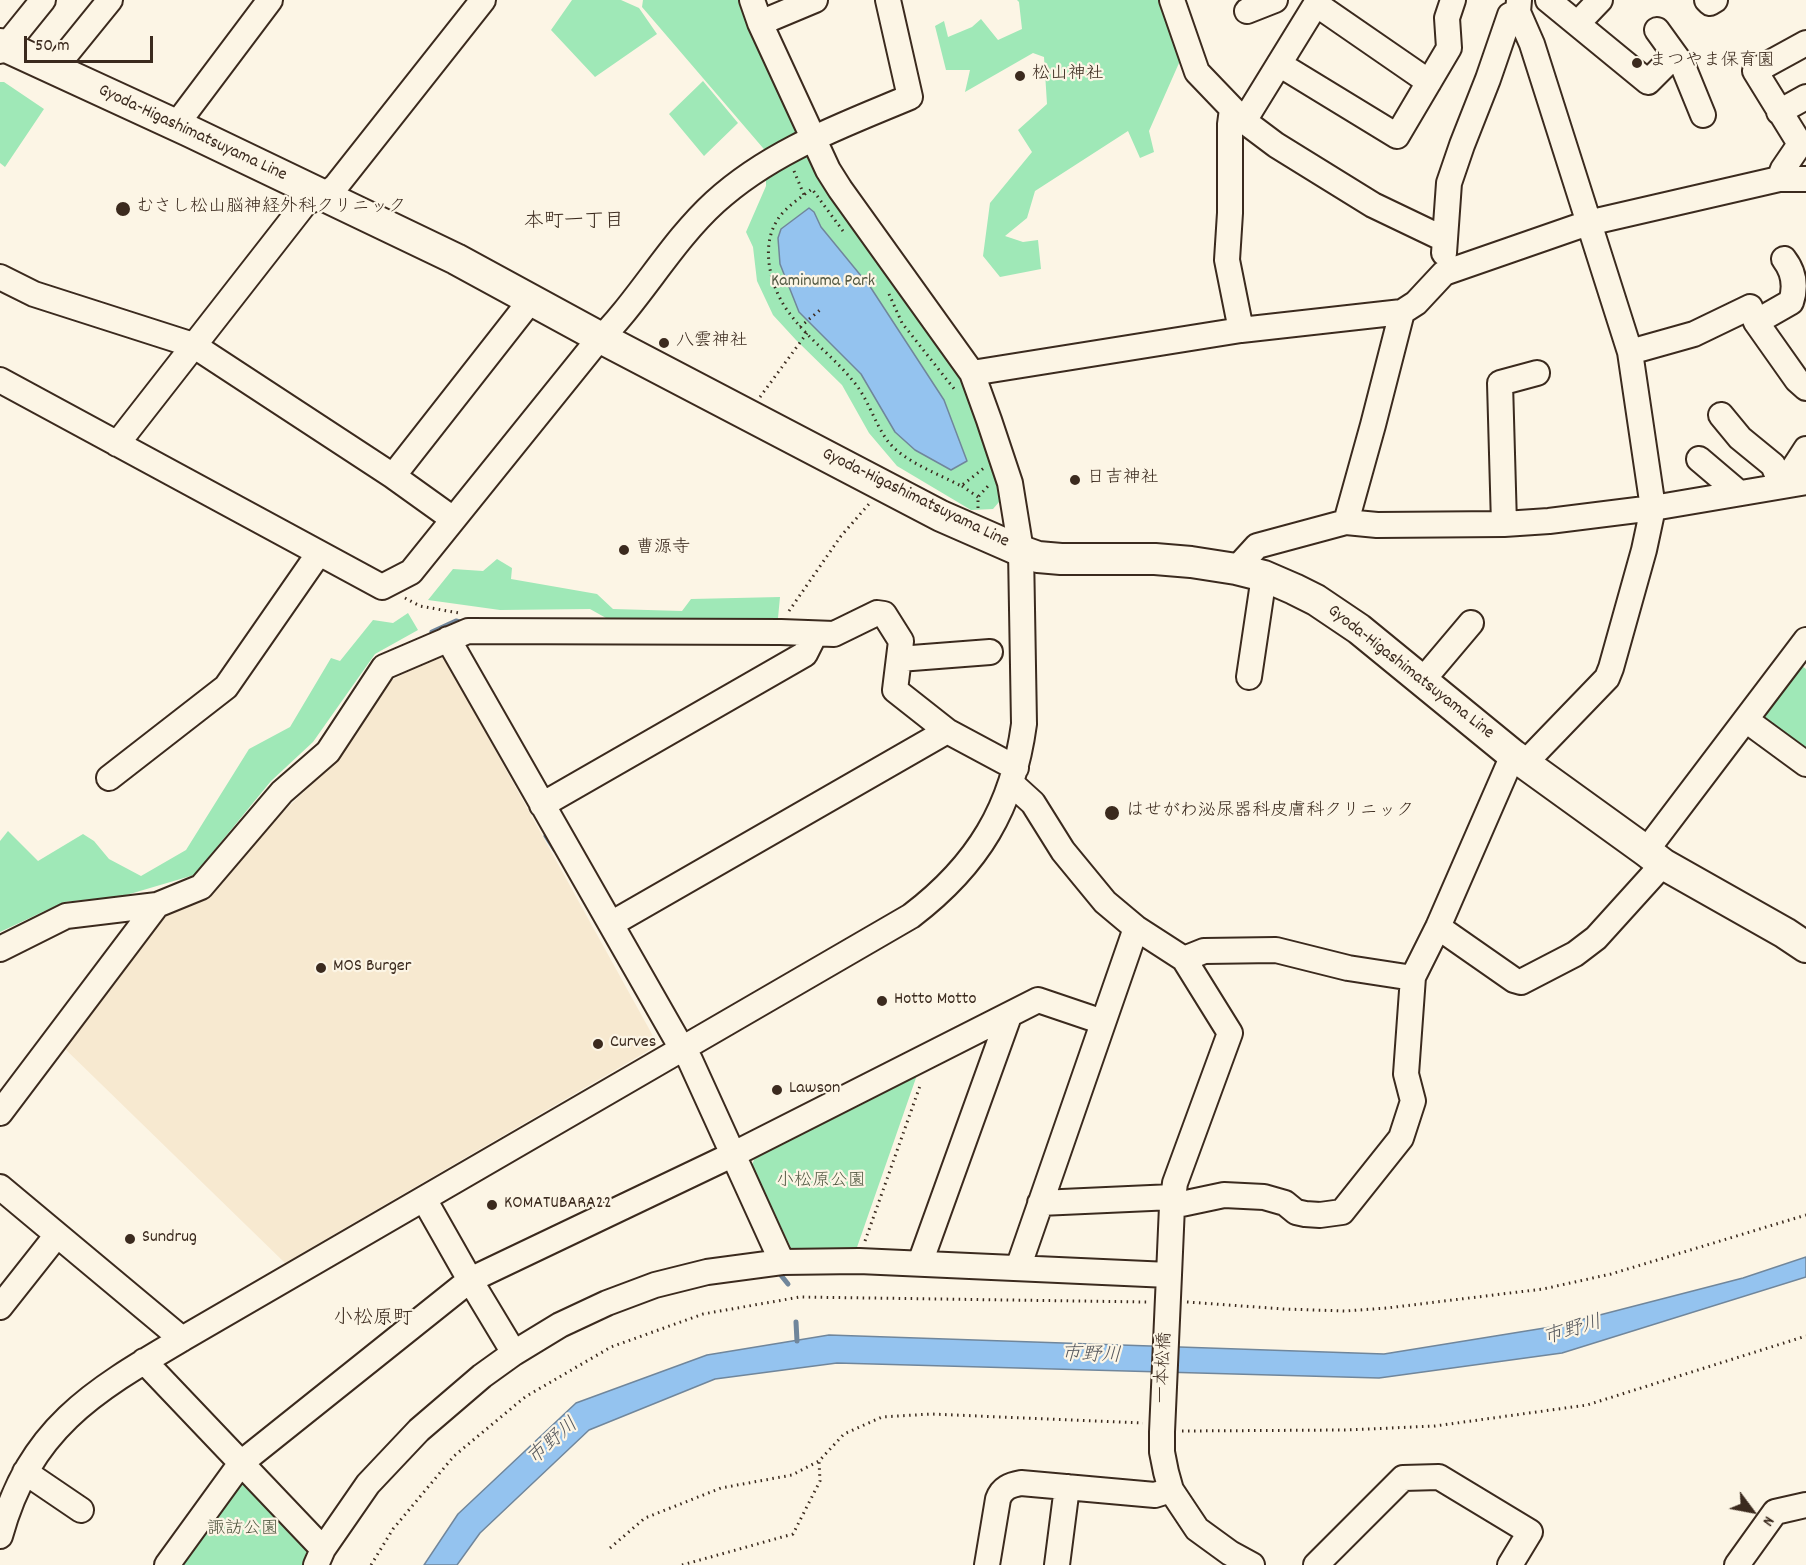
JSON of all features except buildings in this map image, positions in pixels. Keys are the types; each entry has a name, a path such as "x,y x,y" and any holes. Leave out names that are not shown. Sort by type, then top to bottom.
{"main road":[{"name":"Gyoda-Higashimatsuyama Line","path":"2,47 176,125 456,259 601,338 941,516 1021,551 1061,559 1155,559 1191,562 1250,573 1316,600 1359,629 1519,759 1655,858 1806,947"}],"street":[{"path":"2,47 43,0"},
{"path":"54,69 110,0"},
{"path":"176,125 270,0"},
{"path":"117,444 306,202 324,196 336,186 483,0"},
{"path":"0,1536 7,1512 25,1473 49,1436 65,1419 101,1389 182,1339 911,916 957,875 984,841 994,824 1013,775 1021,747 1024,724 1021,551 1010,483 972,373 828,170 752,0"},
{"path":"760,22 815,0"},
{"path":"0,380 382,587 411,572 713,203 745,176 786,151 910,97 888,0"},
{"path":"1172,0 1197,72 1238,115 1276,145 1373,204 1444,239"},
{"path":"1247,11 1275,0"},
{"path":"1279,64 1397,136 1449,48 1447,18 1453,0"},
{"path":"1548,0 1648,82 1675,55"},
{"path":"1578,23 1600,0"},
{"path":"1707,0 1710,3 1715,0"},
{"path":"1241,330 1227,260 1230,213 1230,124 1279,64 1316,4 1429,82"},
{"path":"1040,1203 1173,1202 1224,1195 1264,1197 1285,1203 1296,1212 1305,1215 1342,1212 1401,1138 1413,1101 1406,1074 1413,978 1519,759 1607,678 1644,550 1653,508 1630,352 1519,6 1510,15 1449,183 1444,239 1444,273"},
{"path":"1657,30 1683,66 1703,115"},
{"path":"1779,179 1800,144 1755,71 1806,43"},
{"path":"1779,112 1806,97"},
{"path":"972,373 1241,330 1402,312 1416,303 1444,273 1588,223 1779,179 1806,179"},
{"path":"1756,322 1791,302 1795,289 1784,259"},
{"path":"0,277 34,294 193,345 393,476 453,519"},
{"path":"393,476 531,300"},
{"path":"1630,352 1694,334 1750,308 1756,322 1797,380 1806,387"},
{"path":"1346,522 1402,312"},
{"path":"1503,524 1500,383 1537,373"},
{"path":"1721,415 1740,438 1773,465 1782,486"},
{"path":"1782,486 1806,449"},
{"path":"1699,459 1738,493"},
{"path":"1249,677 1250,573 1257,546 1346,522 1377,525 1503,524 1549,521 1653,508 1806,482"},
{"path":"109,778 226,687 319,553"},
{"path":"0,949 66,916 157,905 201,887 282,792 328,752 384,667 448,639 468,632 834,634 877,613 884,614 901,641 895,690 947,731 1013,775 1063,851 1105,902 1136,928 1184,959 1204,951 1276,950 1348,968 1413,978"},
{"path":"1422,681 1471,623"},
{"path":"542,805 805,654 815,634"},
{"path":"448,639 690,1060 782,1262"},
{"path":"899,659 990,652"},
{"path":"1438,927 1514,980 1521,981 1575,954 1596,938 1655,858 1746,720 1802,653"},
{"path":"1746,720 1806,764"},
{"path":"611,924 947,731"},
{"path":"0,1113 157,905"},
{"path":"1018,1268 1136,928"},
{"name":"一本松橋","path":"1171,1490 1162,1452 1162,1428 1168,1275 1175,1183 1230,1033 1184,959"},
{"path":"167,1565 241,1463 470,1280 734,1154 1038,1000 1102,1022"},
{"path":"920,1263 1009,1016"},
{"path":"0,1187 182,1339"},
{"path":"424,1199 514,1353"},
{"path":"0,1307 57,1234"},
{"path":"144,1362 241,1463 320,1557 368,1484 418,1430 482,1376 560,1325 655,1285 707,1272 782,1262 920,1263 1168,1275"},
{"path":"25,1473 81,1510"},
{"path":"1316,1565 1403,1478 1439,1477 1530,1532 1510,1565"},
{"path":"987,1565 1000,1492 1021,1483 1155,1495 1171,1490 1197,1528 1230,1553 1252,1565"},
{"path":"1057,1565 1067,1487"},
{"path":"1737,1565 1775,1512 1806,1505"}],"path":[{"path":"847,237 812,189 804,195 778,218 770,239 770,270 777,292 800,327 855,383 888,441 903,455 978,497"},
{"path":"889,295 902,323 956,392"},
{"path":"800,327 820,310"},
{"path":"747,414 807,333"},
{"path":"961,486 984,468 989,485 978,497 979,517"},
{"path":"788,612 841,536 875,496"},
{"path":"382,587 420,606 466,614"},
{"path":"859,1261 925,1072 924,1058"},
{"path":"371,1565 393,1529 454,1456 525,1397 611,1347 703,1314 800,1297 1167,1308 1182,1302 1345,1311 1387,1308 1543,1289 1611,1274 1806,1215"},
{"path":"610,1548 645,1518 721,1488 792,1475 819,1461 844,1434 882,1417 931,1414 1162,1428 1346,1431 1435,1426 1587,1405 1806,1336"},
{"path":"682,1565 793,1534 820,1481 819,1461"}],"shaded area":[{"path":"442,654 658,1045 285,1263 62,1046 171,907 212,893 281,814 341,756 392,680"}],"green space":[{"path":"572,0 621,0 639,8 657,34 595,77 551,30"},
{"path":"643,0 741,0 801,136 769,155 642,7"},
{"path":"1017,0 1163,0 1183,54 1149,131 1154,152 1140,158 1128,131 1035,191 1027,218 1005,236 1023,242 1038,240 1041,269 1000,277 983,256 990,203 1032,152 1018,130 1047,104 1044,57 1033,53 965,92 970,70 946,70 935,26 944,21 948,37 972,27 981,19 998,40 1022,29"},
{"path":"703,81 738,123 704,156 669,114"},
{"path":"0,82 4,82 44,109 5,167 0,163"},
{"name":"Kaminuma Park","path":"805,149 818,176 965,375 1005,495 993,509 971,510 897,466 869,433 842,385 773,315 757,281 753,247 746,232 766,186 766,173"},
{"path":"497,559 512,568 511,579 597,594 613,609 682,611 691,599 780,597 778,618 606,618 590,609 500,610 428,600 453,569 483,571"},
{"path":"408,613 418,630 375,654 313,742 271,781 194,875 123,896 64,902 0,932 0,841 8,831 38,861 83,834 94,841 109,859 141,876 186,850 249,749 290,727 331,658 340,661 373,620 393,623"},
{"path":"1798,663 1806,669 1806,756 1758,715"},
{"name":"小松原公園","path":"917,1075 855,1253 791,1248 752,1165 757,1152"},
{"name":"諏訪公園","path":"238,1478 310,1549 303,1565 178,1565"}],"water":[{"path":"809,208 814,212 821,227 871,288 944,400 967,461 951,470 915,450 895,432 861,374 799,312 780,264 778,238 781,229"},
{"name":"市野川","path":"1806,1257 1806,1277 1562,1353 1379,1378 837,1363 715,1379 589,1430 480,1533 457,1565 424,1565 458,1514 576,1403 707,1355 829,1335 1384,1354 1557,1326 1743,1278"}],"waterway":[{"path":"432,632 456,621 460,622"},
{"path":"546,836 555,850"},
{"path":"780,1274 788,1284"},
{"path":"796,1322 797,1341"}],"place":[{"name":"まつやま保育園","path":"1637,63"},
{"name":"松山神社","path":"1020,76"},
{"name":"むさし松山脳神経外科クリニック","path":"123,209"},
{"name":"八雲神社","path":"664,343"},
{"name":"日吉神社","path":"1075,480"},
{"name":"曹源寺","path":"624,550"},
{"name":"はせがわ泌尿器科皮膚科クリニック","path":"1112,813"},
{"name":"MOS Burger","path":"321,968"},
{"name":"Hotto Motto","path":"882,1001"},
{"name":"Curves","path":"598,1044"},
{"name":"Lawson","path":"777,1090"},
{"name":"KOMATUBARA22","path":"492,1205"},
{"name":"Sundrug","path":"130,1239"}],"district":[{"name":"本町一丁目","path":"574,223"},
{"name":"小松原町","path":"373,1320"}]}
